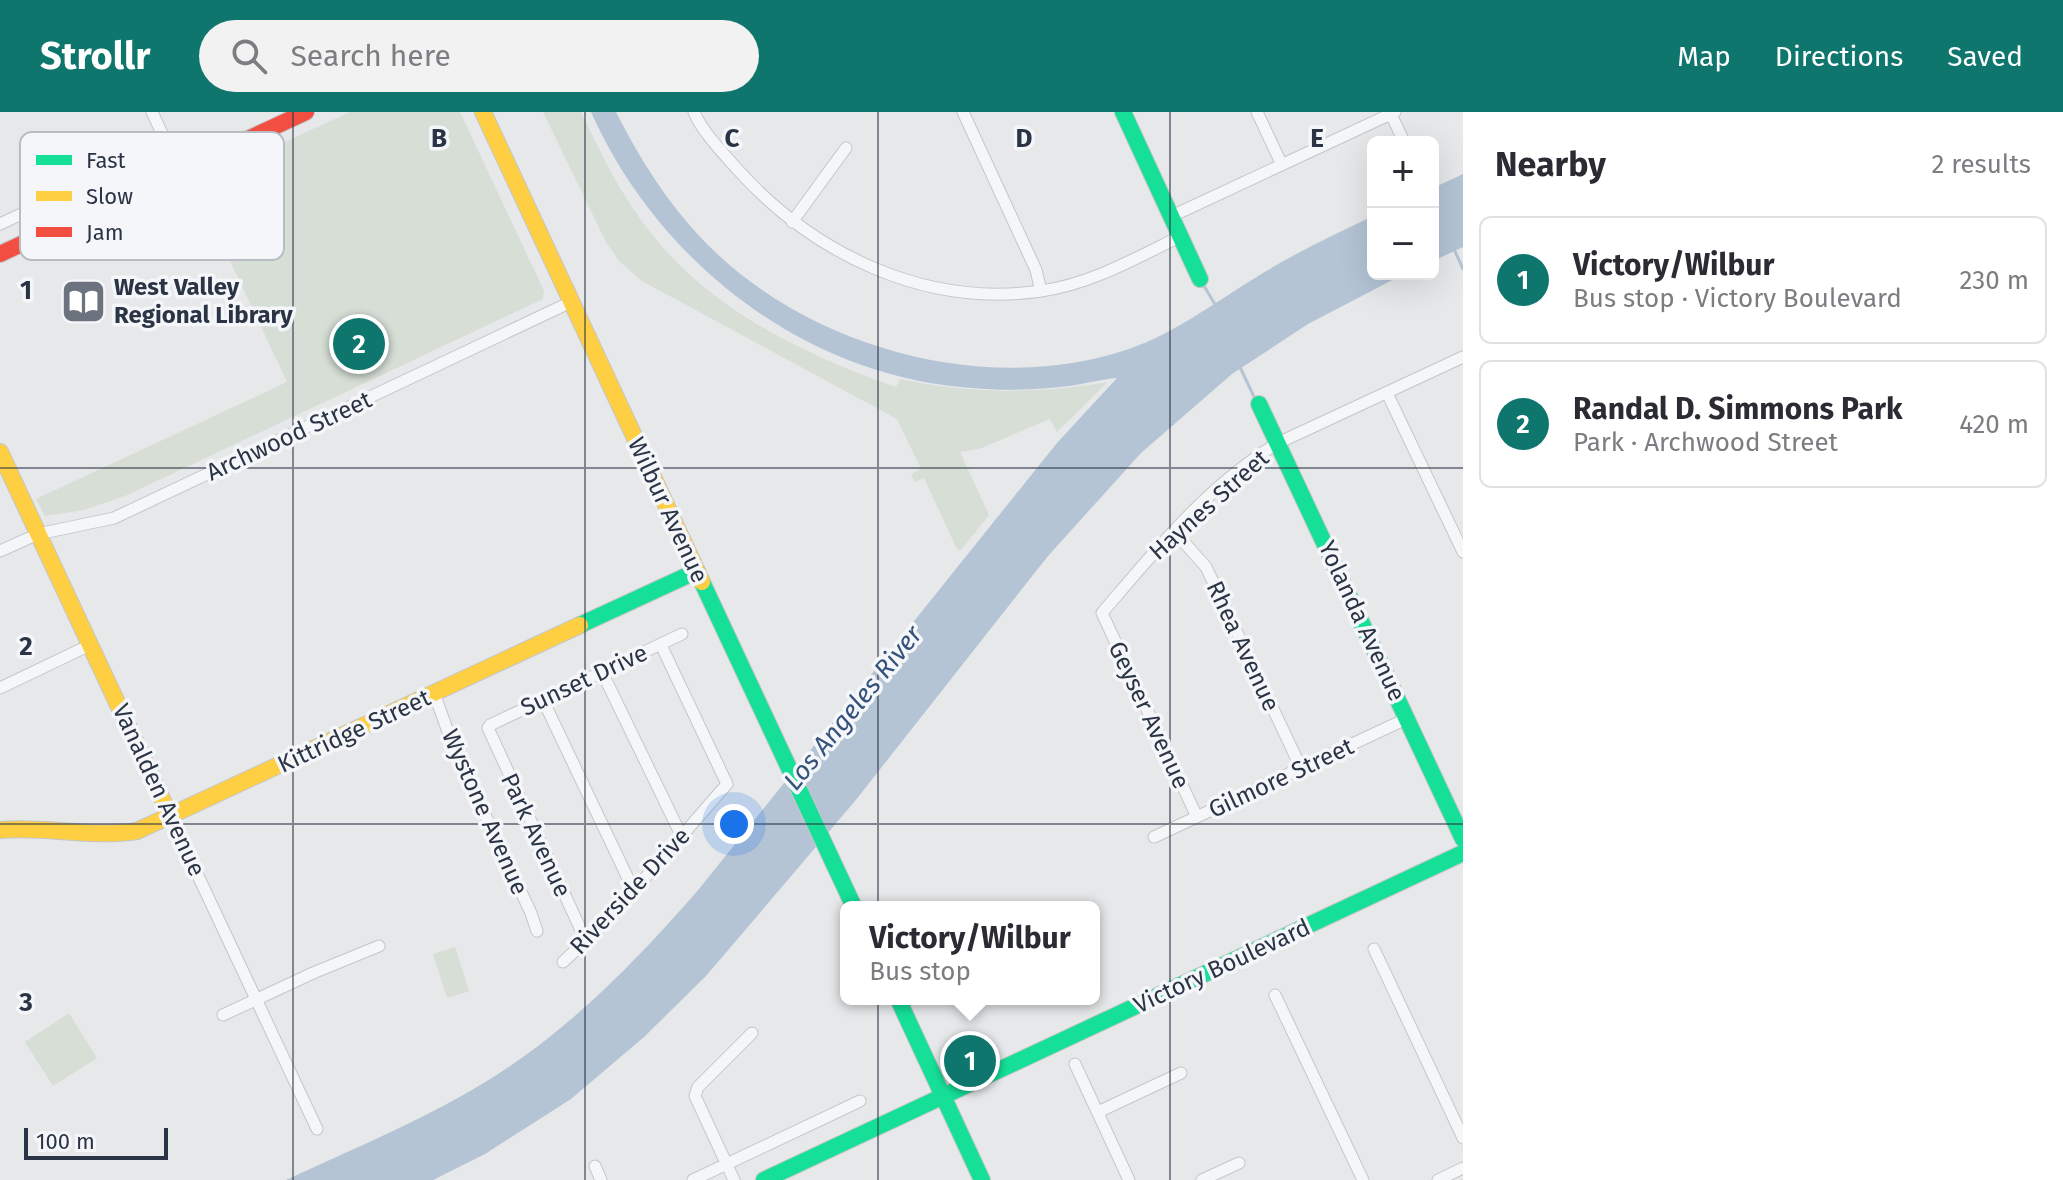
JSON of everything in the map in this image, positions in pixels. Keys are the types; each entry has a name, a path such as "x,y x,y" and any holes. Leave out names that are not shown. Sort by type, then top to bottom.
{"main road":[{"path":"262,132 306,112"},
{"name":"Wilbur Avenue","path":"483,112 851,901"},
{"path":"1123,112 1200,279"},
{"path":"0,254 20,245"},
{"name":"Yolanda Avenue","path":"1259,404 1463,839"},
{"name":"Vanalden Avenue","path":"0,452 170,816"},
{"name":"Kittridge Street","path":"0,830 26,827 88,836 115,836 137,831 697,571"},
{"name":"Victory Boulevard","path":"764,1180 1463,853"},
{"path":"901,1005 982,1180"}],"street":[{"path":"152,112 161,132"},
{"path":"694,112 733,164 761,195 792,222 821,242 904,280 963,293 990,295 1041,291 1097,276 1181,236"},
{"path":"963,112 1036,270 1041,291"},
{"path":"1257,112 1282,165"},
{"path":"1172,216 1392,113 1402,136"},
{"path":"792,222 846,148"},
{"path":"0,224 20,215"},
{"name":"Archwood Street","path":"0,551 38,534 114,518 571,302"},
{"name":"Haynes Street","path":"1102,613 1174,531 1238,472 1278,443 1463,357"},
{"path":"1387,393 1463,552"},
{"name":"Rhea Avenue","path":"1174,531 1206,567 1301,768"},
{"name":"Geyser Avenue","path":"1102,613 1197,817"},
{"name":"Sunset Drive","path":"488,728 682,634"},
{"path":"0,688 90,645"},
{"name":"Riverside Drive","path":"563,962 634,891 727,784 661,645"},
{"path":"602,672 682,837"},
{"name":"Wystone Avenue","path":"434,693 455,751 537,931"},
{"path":"543,700 634,891"},
{"name":"Gilmore Street","path":"1154,837 1408,718"},
{"name":"Park Avenue","path":"488,728 586,941"},
{"name":"Vanalden Avenue","path":"170,816 317,1129"},
{"path":"223,1015 379,946"},
{"path":"1374,949 1463,1138"},
{"path":"1275,995 1363,1180"},
{"path":"734,1180 695,1096 698,1087 752,1033"},
{"path":"1075,1064 1129,1180"},
{"path":"1098,1112 1181,1073"},
{"path":"693,1180 860,1101"},
{"path":"1202,1180 1239,1163"},
{"path":"595,1166 601,1180"},
{"path":"1438,1180 1463,1168"}],"shaded area":[{"path":"350,112 460,112 544,291 543,299 125,496 84,510 45,516 36,499 287,382 230,260 284,260 284,142"},
{"path":"543,112 581,112 631,205 651,233 702,285 762,327 828,361 896,387 900,379 1004,391 1056,389 1108,382 1057,432 1050,419 979,449 960,452 989,515 960,551 924,478 915,482 911,474 921,469 897,419 642,281 619,261 606,242"},
{"path":"455,947 469,991 447,998 433,954"},
{"path":"69,1013 97,1058 53,1086 25,1042"}],"water":[{"name":"Los Angeles River","path":"591,112 616,112 646,166 682,216 709,246 751,282 798,312 850,337 905,354 962,365 1019,368 1075,363 1129,349 1178,326 1284,261 1367,219 1367,280 1392,280 1308,324 1232,374 1141,453 1048,556 855,801 706,976 644,1037 571,1099 485,1154 433,1180 286,1180 408,1124 495,1076 548,1039 616,978 699,889 1057,443 1117,378 1044,388 972,388 910,379 851,361 796,335 744,302 697,262 655,217 620,166"},
{"path":"1463,174 1463,247 1439,258 1439,208 1439,185"}],"waterway":[{"path":"1453,247 1463,269"},
{"path":"1204,286 1216,306"},
{"path":"1239,365 1256,401"}],"traffic: fast":[{"path":"1123,112 1200,279"},
{"path":"1259,404 1463,839"},
{"path":"580,625 697,571"},
{"path":"702,582 851,901"},
{"path":"764,1180 1463,853"},
{"path":"901,1005 982,1180"}],"traffic: slow":[{"path":"483,112 702,582"},
{"path":"0,452 170,816"},
{"path":"0,830 137,831 580,625"}],"traffic: jam":[{"path":"263,132 306,112"},
{"path":"0,254 20,245"}],"place":[{"name":"West Valley Regional Library","path":"83,301"},
{"name":"Randal D. Simmons Park","path":"359,344"},
{"name":"Victory/Wilbur","path":"970,1061"}]}
